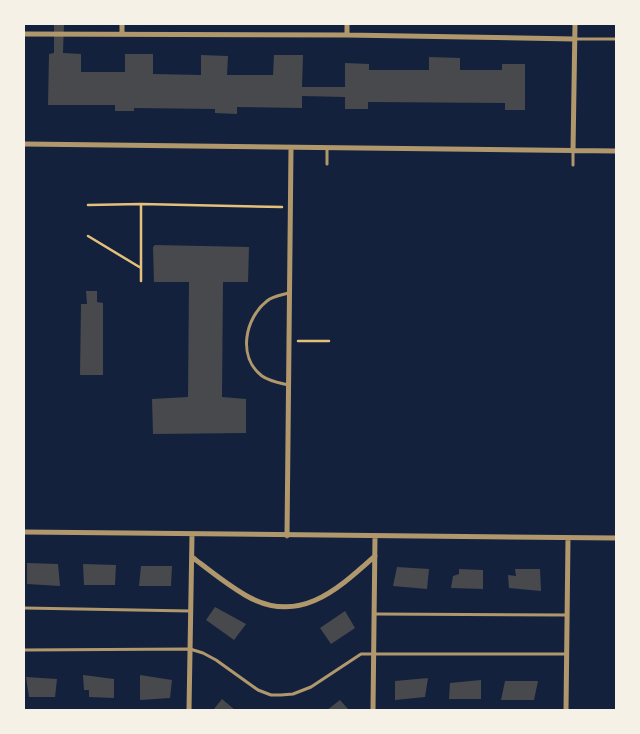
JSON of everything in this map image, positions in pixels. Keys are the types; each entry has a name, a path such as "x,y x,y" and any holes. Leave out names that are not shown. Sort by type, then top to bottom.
{"street":[{"path":"122,24 122,34"},
{"path":"347,24 347,35"},
{"path":"573,151 575,24"},
{"path":"24,34 574,38"},
{"path":"24,144 616,151"},
{"path":"287,536 291,148"},
{"path":"24,532 616,538"},
{"path":"189,710 192,535"},
{"path":"373,710 375,536"},
{"path":"566,710 568,538"},
{"path":"192,557 247,596 273,606 291,608 306,604 337,588 375,556"}],"lane":[{"path":"574,38 616,39"},
{"path":"327,148 327,164"},
{"path":"573,151 573,165"},
{"path":"288,385 263,376 255,368 249,356 246,339 250,324 268,300 289,292"},
{"path":"24,608 190,612"},
{"path":"375,614 567,615"},
{"path":"24,650 190,649 216,660 258,690 270,695 293,694 310,688 361,654 566,654"}],"path":[{"path":"141,204 141,281"},
{"path":"88,205 141,204 282,207"},
{"path":"88,236 141,268"},
{"path":"289,341 329,341"}],"building":[{"path":"54,24 64,24 63,53 81,54 81,72 125,72 125,54 153,54 153,74 201,75 201,55 228,56 227,75 273,75 274,55 303,55 302,87 345,87 345,63 369,64 369,70 429,70 429,57 460,58 460,70 502,70 502,64 525,64 525,110 505,110 505,103 368,102 368,109 345,109 345,97 302,96 302,108 237,107 237,114 215,113 215,109 134,108 134,111 115,111 115,105 48,105 49,54 54,53"},
{"path":"155,245 249,247 248,282 223,282 222,397 246,399 246,433 153,434 152,399 188,397 189,282 154,282 153,247"},
{"path":"86,291 97,291 97,302 103,303 103,375 80,375 81,304 87,304"},
{"path":"27,563 58,564 60,586 27,584"},
{"path":"83,564 116,565 115,585 84,585"},
{"path":"141,566 172,566 171,586 139,586"},
{"path":"397,567 429,569 427,589 393,586"},
{"path":"459,569 483,570 483,589 451,588 453,576 459,574"},
{"path":"515,569 540,569 541,591 509,588 508,575 516,576"},
{"path":"215,607 246,624 234,640 206,620"},
{"path":"345,611 355,628 331,644 320,628"},
{"path":"83,675 114,679 114,698 89,697 89,690 84,690"},
{"path":"140,675 172,680 170,698 140,700"},
{"path":"26,677 57,679 55,697 29,697"},
{"path":"428,678 425,697 395,700 395,681"},
{"path":"481,680 481,699 449,699 450,683"},
{"path":"505,681 538,681 534,700 501,700"},
{"path":"222,699 235,710 215,710"},
{"path":"340,700 349,710 327,710"}]}
